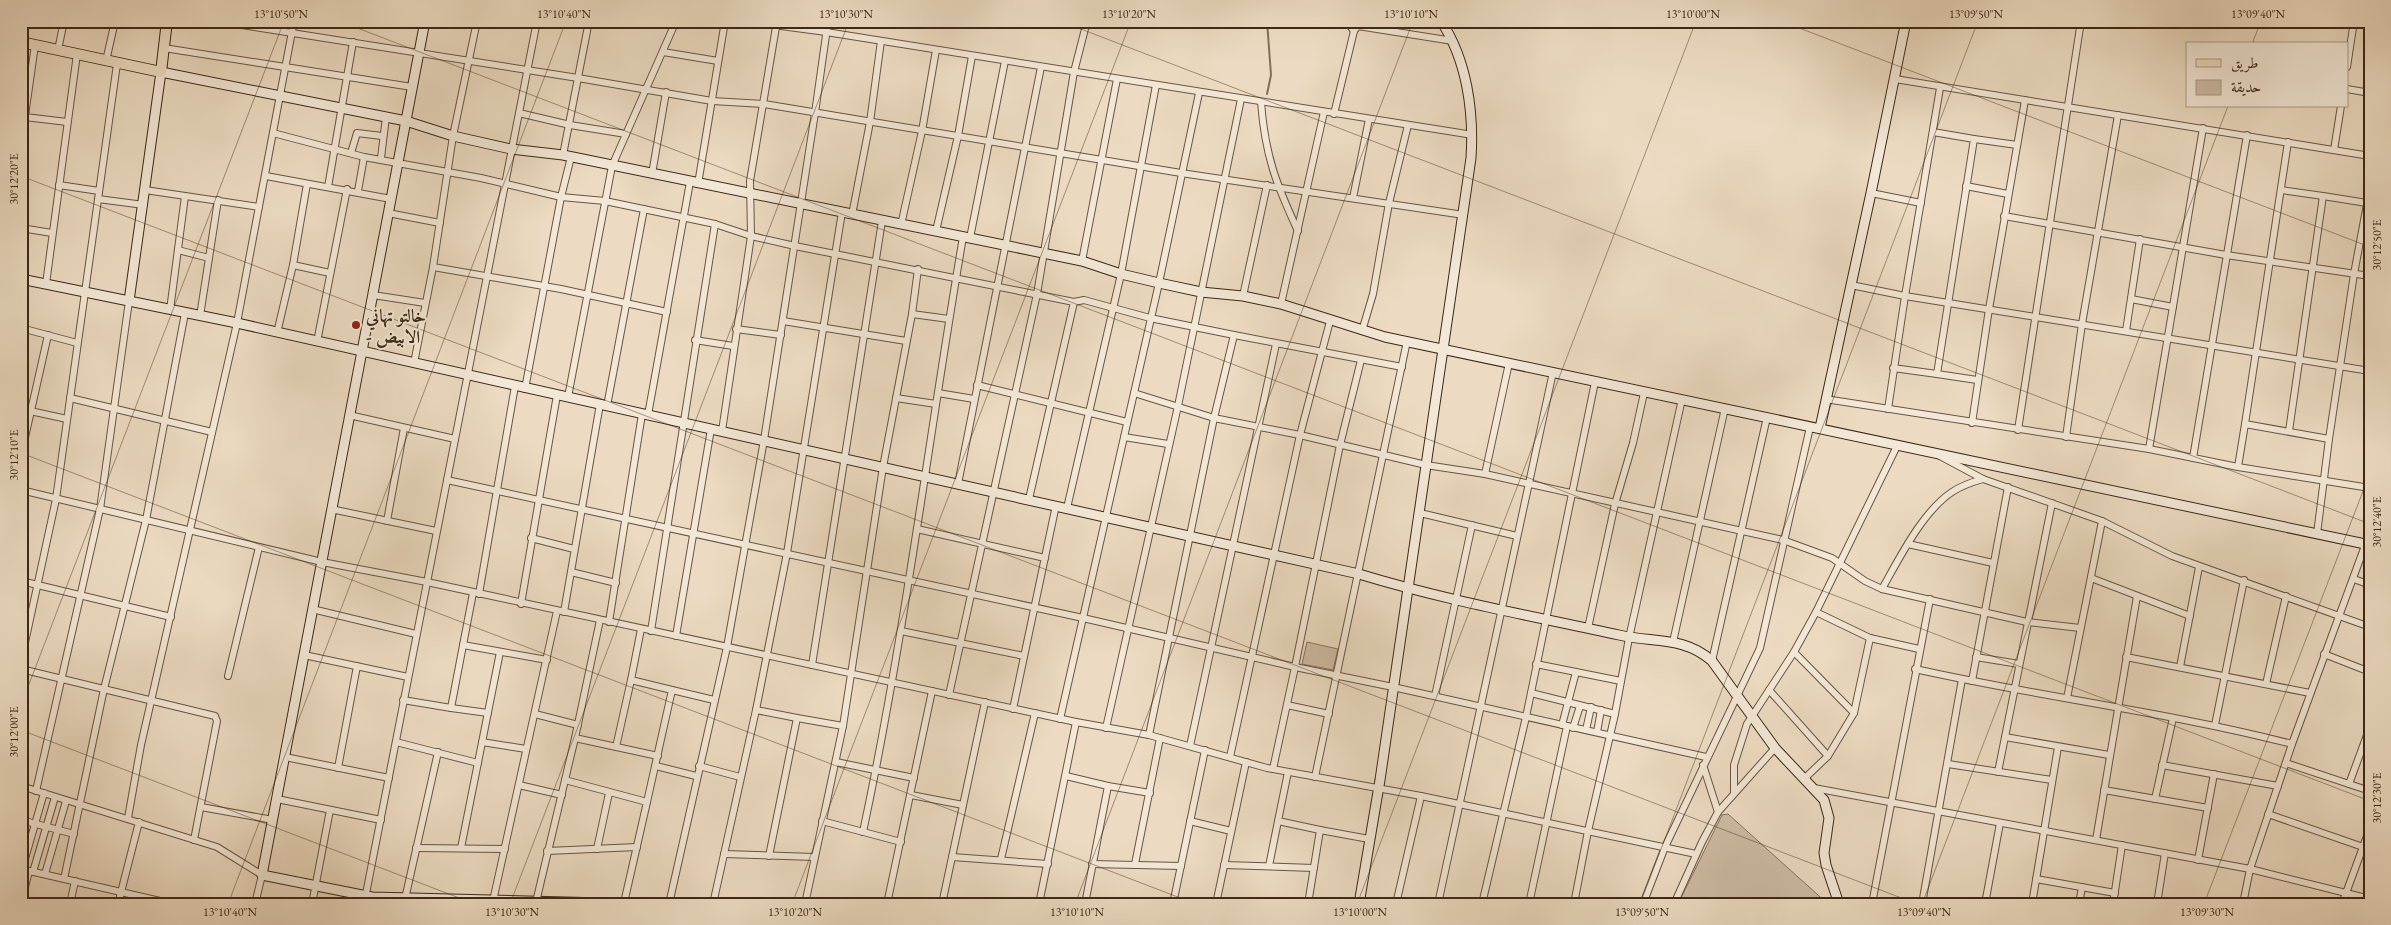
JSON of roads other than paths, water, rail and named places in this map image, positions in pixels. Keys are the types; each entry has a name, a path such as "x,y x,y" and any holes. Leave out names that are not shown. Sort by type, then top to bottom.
{"main road":[{"path":"21,42 161,72 167,21"}],"street":[{"path":"21,31 24,21"},
{"path":"58,50 64,21"},
{"path":"106,61 115,21"},
{"path":"216,21 578,78 646,91 666,92 712,101 764,104 1182,173 1308,190 1464,215"},
{"path":"128,818 152,700 237,323 294,21"},
{"path":"255,904 273,820 425,21"},
{"path":"414,363 433,267 453,136 470,62 477,21"},
{"path":"365,900 536,21"},
{"path":"525,389 546,286 561,197 570,126 589,21"},
{"path":"568,398 612,166 676,21"},
{"path":"609,622 645,414 685,218 712,101 725,21"},
{"path":"744,21 776,27 826,32 1198,93 1472,135"},
{"path":"669,904 696,776 727,647 781,335 828,21"},
{"path":"949,695 1037,294 1074,72 1087,21"},
{"path":"1346,21 1354,31"},
{"path":"1359,904 1379,788 1407,588 1420,513 1464,215 1472,135 1464,78 1453,41 1441,21"},
{"path":"1643,904 1665,847 1702,765 1760,648 1783,540 1815,427 1825,399 1871,194 1906,21"},
{"path":"2018,430 2081,21"},
{"path":"2348,60 2354,21"},
{"path":"1334,114 1354,31 1358,26 1453,41"},
{"path":"722,431 733,346 751,236 748,193 776,27"},
{"path":"852,215 870,122 881,41"},
{"path":"328,187 353,42"},
{"path":"21,144 35,45"},
{"path":"164,48 412,87"},
{"path":"900,225 922,131 936,50"},
{"path":"663,52 718,61"},
{"path":"46,284 77,54"},
{"path":"936,231 958,136 972,56"},
{"path":"863,832 893,682 956,276 990,142 1005,61"},
{"path":"21,661 56,498 117,64"},
{"path":"958,484 1041,67"},
{"path":"36,791 82,596 100,509 144,206 161,72 406,121 453,136 511,148 567,156 1082,261 1121,274 1159,283 1201,292 1243,296 1281,304 1362,331 1407,342 1766,416 2368,545"},
{"path":"1082,261 1103,159 1116,79"},
{"path":"1895,79 1940,88 2026,100 2370,156"},
{"path":"1067,508 1121,274 1156,86"},
{"path":"1888,409 1940,88"},
{"path":"2348,89 2370,93"},
{"path":"652,174 666,92"},
{"path":"1060,719 1159,283 1198,93"},
{"path":"1106,728 1178,406 1241,99"},
{"path":"1972,423 1977,380 2004,216 2026,100"},
{"path":"1261,102 1267,152 1277,186 1298,231"},
{"path":"2334,150 2341,108"},
{"path":"1281,304 1324,112"},
{"path":"519,114 570,126 626,134"},
{"path":"2066,437 2082,324 2118,115"},
{"path":"25,116 68,122"},
{"path":"381,158 382,136 386,117"},
{"path":"1353,198 1370,119"},
{"path":"1362,331 1373,294 1389,203 1408,125"},
{"path":"2148,449 2203,128"},
{"path":"1933,132 2017,144"},
{"path":"273,133 364,157 381,158 448,173 481,178 561,197 605,201 715,224 751,236 795,246 956,276 1074,302 1084,300 1113,306 1150,318 1195,326 1234,336 1402,367"},
{"path":"351,153 357,133 382,136"},
{"path":"2192,458 2247,135"},
{"path":"1937,374 1974,139"},
{"path":"2238,467 2288,142"},
{"path":"358,191 364,157"},
{"path":"266,176 391,198"},
{"path":"277,333 293,265 307,184"},
{"path":"59,185 99,191"},
{"path":"1243,296 1267,185"},
{"path":"1966,186 2008,194"},
{"path":"2317,534 2329,439 2354,274 2370,188"},
{"path":"317,342 347,189"},
{"path":"146,190 259,207"},
{"path":"2281,190 2367,203"},
{"path":"1871,194 1920,203"},
{"path":"170,310 185,196"},
{"path":"2289,431 2322,196"},
{"path":"98,199 144,206"},
{"path":"200,316 218,200"},
{"path":"493,901 534,714 571,572 581,508 626,303 644,209"},
{"path":"713,904 756,710 787,553 842,212"},
{"path":"388,213 440,223"},
{"path":"2004,216 2183,247 2370,276"},
{"path":"812,665 882,221"},
{"path":"651,631 668,527 682,422 715,224"},
{"path":"21,228 52,233"},
{"path":"2126,331 2140,239"},
{"path":"178,250 209,258"},
{"path":"293,265 330,273"},
{"path":"433,267 588,294 667,312"},
{"path":"805,904 843,726 883,467 912,314 918,269"},
{"path":"21,279 237,323 525,389 994,491 1274,554 1500,610 1629,638 1673,642 1697,649 1712,661 1775,748 1824,800 1828,808 1824,853 1828,874 1839,904"},
{"path":"1850,285 1905,296 2126,331 2255,354 2370,371"},
{"path":"373,295 425,303"},
{"path":"2130,300 2173,307"},
{"path":"1029,499 1074,302"},
{"path":"64,879 104,689 146,520 185,313"},
{"path":"912,314 949,319"},
{"path":"783,321 906,341"},
{"path":"1230,757 1300,435 1330,321"},
{"path":"21,328 77,343"},
{"path":"736,329 781,335"},
{"path":"21,455 48,335"},
{"path":"1149,735 1214,418 1234,336"},
{"path":"695,340 733,346"},
{"path":"1315,777 1407,342"},
{"path":"1190,746 1276,344"},
{"path":"1273,769 1296,667 1340,445 1361,360"},
{"path":"1485,474 1510,363"},
{"path":"1894,368 1977,380"},
{"path":"1438,904 1500,610 1553,372"},
{"path":"1482,904 1526,718 1595,382"},
{"path":"451,708 497,491 515,386"},
{"path":"977,386 1015,393 1051,404 1127,422"},
{"path":"1588,628 1615,504 1633,443 1644,392"},
{"path":"938,393 974,399"},
{"path":"1134,393 1214,418 1300,435 1426,465 1485,474 1783,540 1841,564 1865,581 1882,589 2027,622 2080,628"},
{"path":"521,604 537,500 557,395"},
{"path":"70,398 212,432"},
{"path":"896,398 936,404"},
{"path":"1825,399 2148,449 2238,467 2370,488"},
{"path":"1574,904 1588,831 1615,714 1629,638 1682,400"},
{"path":"1673,642 1724,408"},
{"path":"21,409 67,420"},
{"path":"349,415 455,439"},
{"path":"1712,661 1766,416"},
{"path":"2245,424 2329,439"},
{"path":"387,521 404,428"},
{"path":"676,636 710,429"},
{"path":"1124,437 1168,444"},
{"path":"1734,792 1734,765 1740,740 1752,715 1794,652 1816,612 1898,444"},
{"path":"1930,451 1984,479 2102,521 2172,556 2200,567 2244,580 2370,627"},
{"path":"1882,589 1908,544 1944,499 1966,484 1984,479"},
{"path":"447,480 1035,607 1211,648 1706,757"},
{"path":"1972,681 1983,612 2008,488"},
{"path":"21,490 322,562 427,582 521,604 852,673 1060,719 1149,735 1273,769 1504,812 1696,854"},
{"path":"1998,772 2052,503"},
{"path":"1013,709 1056,505"},
{"path":"331,509 436,531"},
{"path":"1420,513 1517,536"},
{"path":"2068,698 2102,521"},
{"path":"1435,696 1472,525"},
{"path":"918,529 1045,558"},
{"path":"2243,904 2250,869 2268,814 2324,654 2368,545 2370,532"},
{"path":"531,538 574,549"},
{"path":"1908,544 1993,563"},
{"path":"228,676 259,547"},
{"path":"2180,667 2200,567"},
{"path":"571,572 616,583"},
{"path":"2091,578 2190,616"},
{"path":"2354,579 2370,585"},
{"path":"2215,725 2244,580"},
{"path":"21,581 171,617"},
{"path":"2096,840 2137,596"},
{"path":"2266,684 2286,596"},
{"path":"1882,904 1872,903 1915,669 1930,599"},
{"path":"312,609 416,634"},
{"path":"1816,612 1870,638 1919,649"},
{"path":"536,902 575,738 600,620"},
{"path":"616,747 641,629"},
{"path":"901,631 1024,656"},
{"path":"1805,778 1828,756 1854,713 1870,638"},
{"path":"463,645 547,660"},
{"path":"461,848 500,652"},
{"path":"1794,652 1854,713"},
{"path":"304,654 408,677"},
{"path":"2324,654 2370,672"},
{"path":"1976,657 2019,664"},
{"path":"2126,658 2310,693"},
{"path":"1536,664 1621,681"},
{"path":"338,768 357,666"},
{"path":"21,669 212,714 216,718 194,840"},
{"path":"1915,669 2215,725 2292,744"},
{"path":"1530,904 1567,726 1568,703 1576,672"},
{"path":"1922,904 1940,812 1962,679"},
{"path":"631,680 714,700"},
{"path":"624,904 672,690"},
{"path":"1769,690 1828,756"},
{"path":"887,904 932,691"},
{"path":"1531,693 1615,714"},
{"path":"403,700 488,713"},
{"path":"942,904 985,702"},
{"path":"1287,705 1328,714"},
{"path":"1567,726 1580,706"},
{"path":"1586,730 1591,707"},
{"path":"756,710 843,726"},
{"path":"1597,732 1601,710"},
{"path":"1001,860 1035,713"},
{"path":"534,714 578,724"},
{"path":"769,856 797,718"},
{"path":"2155,799 2173,718"},
{"path":"1039,904 1076,722"},
{"path":"2349,784 2370,727"},
{"path":"2005,737 2109,755"},
{"path":"575,738 658,756"},
{"path":"1135,864 1160,738"},
{"path":"396,742 478,763"},
{"path":"482,742 526,749"},
{"path":"2032,904 2058,747"},
{"path":"1674,904 1696,854 1718,812 1775,748"},
{"path":"1173,904 1204,750"},
{"path":"405,898 438,752"},
{"path":"285,757 389,778"},
{"path":"836,762 914,778"},
{"path":"1216,904 1246,762"},
{"path":"2286,763 2370,791"},
{"path":"1948,764 2052,780"},
{"path":"1702,765 1718,812"},
{"path":"2162,765 2278,786"},
{"path":"656,766 696,776"},
{"path":"699,766 740,777"},
{"path":"1269,866 1288,772"},
{"path":"2198,860 2214,774"},
{"path":"1066,776 1150,793"},
{"path":"565,780 647,802"},
{"path":"519,785 562,795"},
{"path":"21,786 194,840 229,853 262,875 315,886 365,900 405,898 468,902 642,904"},
{"path":"1085,904 1108,786"},
{"path":"1814,788 1891,804 2250,869 2370,900"},
{"path":"2104,790 2208,808"},
{"path":"21,903 35,825 44,793"},
{"path":"597,849 609,793"},
{"path":"911,794 963,805"},
{"path":"1396,904 1421,796"},
{"path":"26,870 46,828 55,797"},
{"path":"277,799 380,820"},
{"path":"45,874 66,801"},
{"path":"201,807 273,820"},
{"path":"312,904 330,810"},
{"path":"2268,814 2363,847"},
{"path":"21,820 74,834"},
{"path":"822,821 901,842"},
{"path":"1190,821 1231,831"},
{"path":"1278,821 1369,839"},
{"path":"118,904 139,822"},
{"path":"1985,904 2000,823"},
{"path":"2342,904 2370,828"},
{"path":"1308,904 1320,830"},
{"path":"2113,904 2122,845"},
{"path":"548,852 636,847"},
{"path":"416,848 505,849"},
{"path":"2165,853 2157,902 2172,904"},
{"path":"724,854 814,857"},
{"path":"952,857 1048,864"},
{"path":"1092,864 1180,866"},
{"path":"1224,865 1314,868"},
{"path":"26,870 173,904"},
{"path":"2036,879 2115,893"},
{"path":"70,904 75,881"},
{"path":"2079,904 2082,887"}],"waterway":[{"path":"1267,21 1271,75 1267,94"}],"place":[{"name":"خالتو تهاني - الابيض","path":"356,325"}]}
